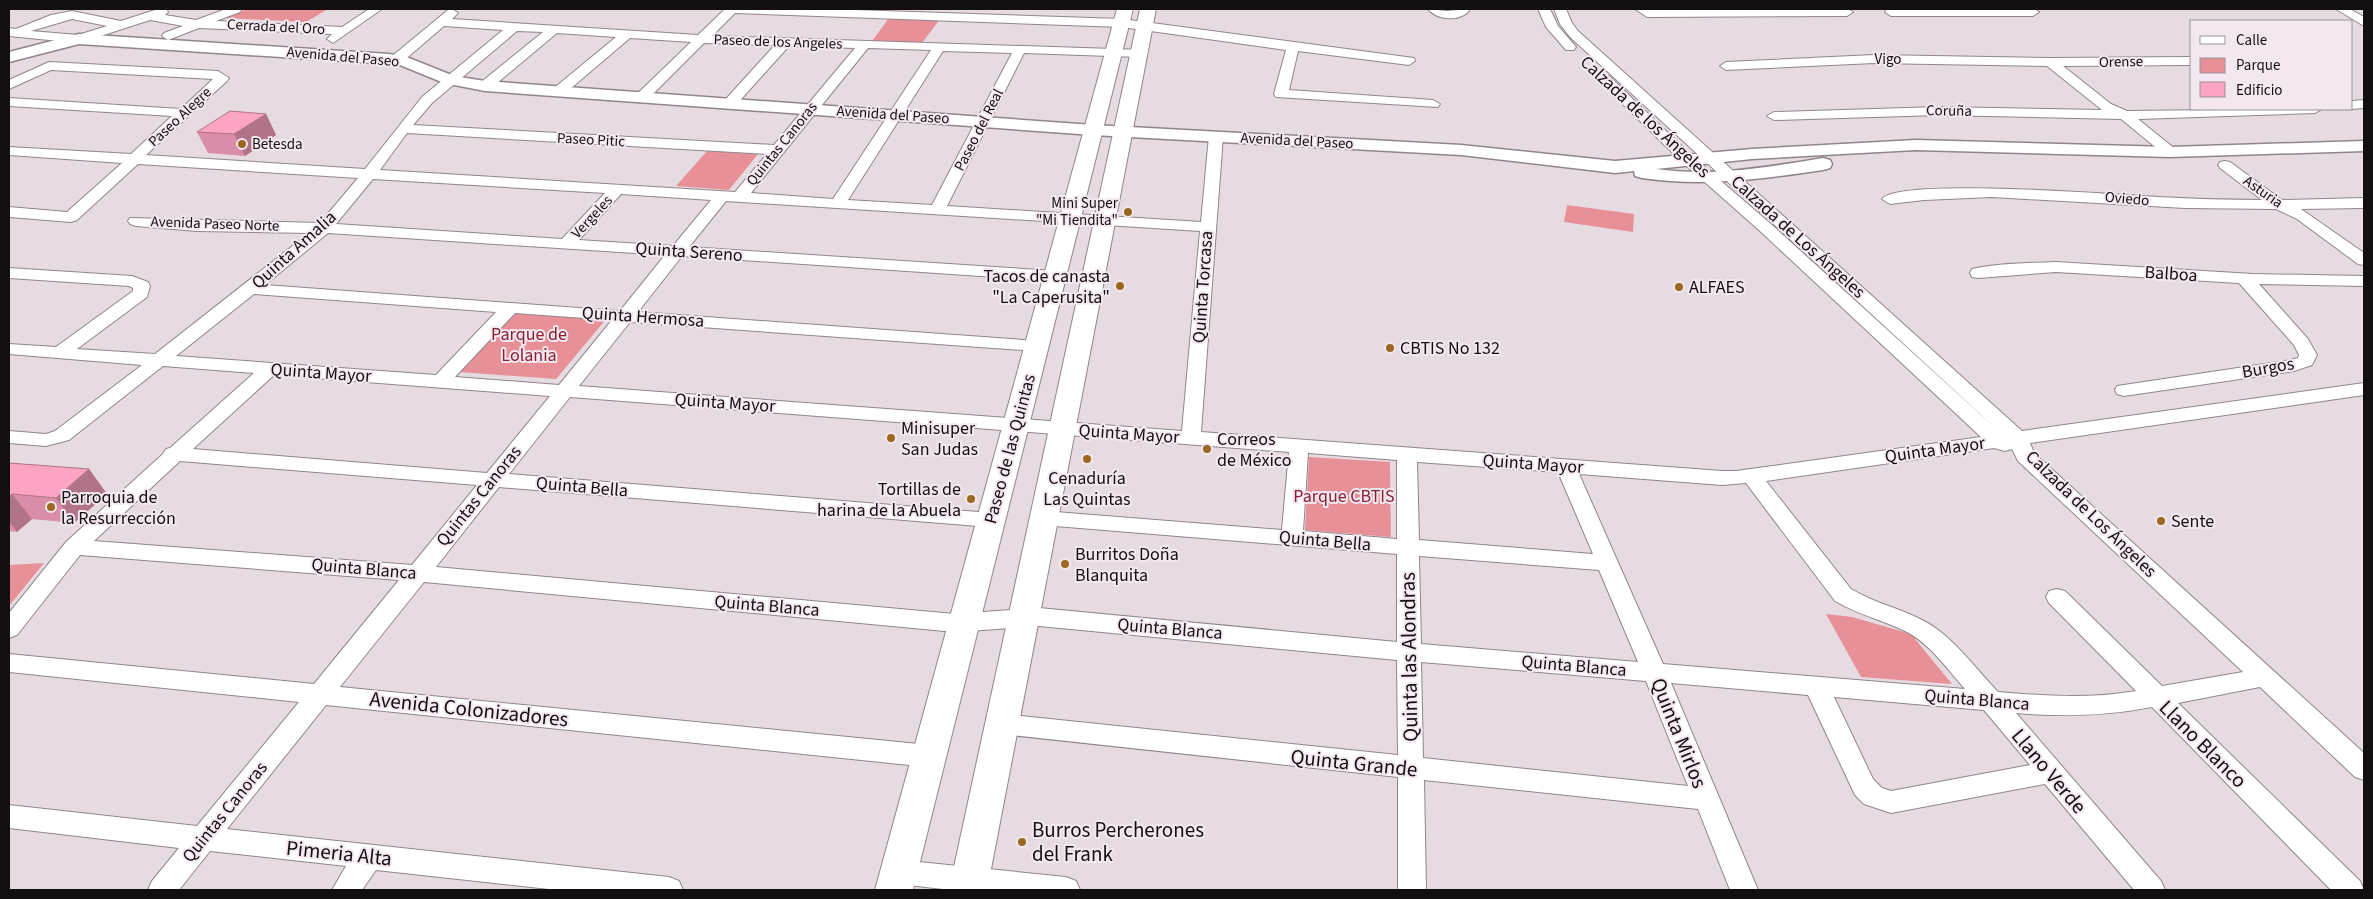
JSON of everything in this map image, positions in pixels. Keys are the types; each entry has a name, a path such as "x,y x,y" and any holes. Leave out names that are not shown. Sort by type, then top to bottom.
{"main road":[{"name":"Paseo de las Quintas","path":"897,881 1093,130 1134,29"},
{"path":"969,885 1122,131 1134,29"}],"street":[{"name":"Cerrada del Oro","path":"168,36 236,9"},
{"name":"Cerrada del Oro","path":"326,44 376,9"},
{"path":"396,60 458,9"},
{"path":"641,98 731,9 1134,29 1409,61"},
{"path":"1434,9 1439,13 1452,14 1463,11 1462,9"},
{"name":"Calzada de los Ángeles","path":"1544,9 1552,27 1560,37 1687,159 1766,228 1998,442"},
{"name":"Calzada de los Ángeles","path":"1560,9 1566,24 1574,34 1710,157"},
{"path":"2342,9 2364,22"},
{"path":"2354,9 2364,16"},
{"path":"1891,12 1911,10 2033,12"},
{"path":"1644,11 1838,11"},
{"name":"Cerrada del Oro","path":"160,12 202,23 344,31"},
{"path":"11,33 79,38 160,12"},
{"path":"11,33 55,18 72,15 120,25"},
{"name":"Paseo de los Angeles","path":"442,22 701,39 1020,49 1134,29"},
{"name":"Quinta Amalia","path":"9,437 46,440 62,436 250,289 324,228 416,112 450,80 514,27"},
{"path":"485,86 554,30"},
{"path":"558,92 626,34"},
{"name":"Avenida del Paseo","path":"11,56 79,38 396,60 450,80 485,86 1093,130 1461,150 1615,167 1710,157 1916,145 2108,156"},
{"path":"730,103 785,42"},
{"name":"Quintas Canoras","path":"162,890 678,251 778,150 864,45"},
{"path":"837,204 939,46"},
{"path":"1294,47 1281,94 1433,104"},
{"name":"Paseo del Real","path":"937,210 1020,49"},
{"name":"Vigo","path":"1726,66 1856,59 2050,62"},
{"name":"Orense","path":"2050,62 2190,61"},
{"path":"2050,62 2151,152"},
{"name":"Paseo Alegre","path":"9,85 49,66 221,76 220,80 71,217 9,212"},
{"path":"9,102 183,113"},
{"path":"2107,111 2125,115 2283,110"},
{"name":"Coruña","path":"1774,116 1938,111 2107,111"},
{"path":"2125,115 2170,152"},
{"name":"Paseo Pitic","path":"403,129 778,150"},
{"name":"Quinta Torcasa","path":"1191,439 1216,136"},
{"path":"2108,156 2151,152 2287,150 2364,146"},
{"path":"2287,150 2309,164"},
{"path":"9,151 1207,227"},
{"path":"1615,167 1667,177 1710,179 1825,164 1917,155 2108,156 2226,166 2309,164 2364,160"},
{"name":"Calzada de Los Ángeles","path":"1710,157 2364,769"},
{"name":"Asturia","path":"2226,166 2277,204"},
{"name":"Asturia","path":"2247,166 2364,260"},
{"name":"Vergeles","path":"566,244 617,190"},
{"name":"Oviedo","path":"1890,199 1968,191 2032,193 2196,204 2277,204 2301,210 2364,203"},
{"name":"Avenida Paseo Norte","path":"136,221 197,226 324,228"},
{"name":"Quinta Sereno","path":"324,228 1055,276"},
{"name":"Balboa","path":"1978,273 2010,268 2072,266 2245,279 2364,281"},
{"path":"9,273 132,282 142,286 141,293 60,353"},
{"name":"Burgos","path":"2124,390 2294,365 2306,361 2308,354 2302,343 2245,279"},
{"name":"Quinta Hermosa","path":"250,289 1036,346"},
{"path":"440,382 510,308"},
{"name":"Quinta Mayor","path":"9,349 1722,478 1751,476 1998,442 2022,447 2364,389"},
{"path":"9,629 74,547 173,454 269,369"},
{"path":"1292,538 1299,446"},
{"name":"Quinta Bella","path":"173,454 991,520"},
{"name":"Quinta las Alondras","path":"1407,454 1412,890"},
{"name":"Quinta Mirlos","path":"1566,467 1655,673 1744,890"},
{"name":"Llano Verde","path":"1751,476 1843,595 1859,605 1924,632 1934,639 1991,701 2151,890"},
{"name":"Quinta Bella","path":"1043,518 1607,564"},
{"name":"Quinta Blanca","path":"74,547 417,574 964,623 1039,617 1410,652 2050,706 2112,705 2265,677"},
{"name":"Llano Blanco","path":"2056,597 2350,890"},
{"name":"Avenida Colonizadores","path":"9,663 929,756"},
{"path":"1816,686 1864,787 1881,800 1891,802 2050,772"},
{"name":"Quinta Grande","path":"1001,724 1706,799"},
{"name":"Pimeria Alta","path":"9,817 369,857 530,883 668,890"},
{"path":"346,890 369,857"},
{"path":"897,881 1066,890"}],"green space":[{"path":"248,9 328,9 306,22 222,18"},
{"path":"889,18 940,19 922,43 872,41"},
{"path":"707,151 758,154 729,190 676,186"},
{"path":"1567,205 1634,214 1633,232 1564,222"},
{"name":"Parque de Lolania","path":"515,311 607,318 556,379 459,372"},
{"name":"Parque CBTIS","path":"1309,457 1390,462 1391,537 1305,530"},
{"path":"44,563 9,606 9,565"},
{"path":"1826,614 1852,617 1911,634 1952,684 1861,677"}],"building":[{"path":"230,111 266,114 234,134 197,132"},
{"path":"9,463 89,469 56,498 12,494 9,497"}],"place":[{"name":"Betesda","path":"242,144"},
{"name":"Mini Super \"Mi Tiendita\"","path":"1128,212"},
{"name":"Tacos de canasta \"La Caperusita\"","path":"1120,286"},
{"name":"ALFAES","path":"1679,287"},
{"name":"CBTIS No 132","path":"1390,348"},
{"name":"Minisuper San Judas","path":"891,438"},
{"name":"Correos de México","path":"1207,449"},
{"name":"Cenaduría Las Quintas","path":"1087,459"},
{"name":"Tortillas de harina de la Abuela","path":"971,499"},
{"name":"Parroquia de la Resurrección","path":"51,507"},
{"name":"Sente","path":"2161,521"},
{"name":"Burritos Doña Blanquita","path":"1065,564"},
{"name":"Burros Percherones del Frank","path":"1022,842"}]}
